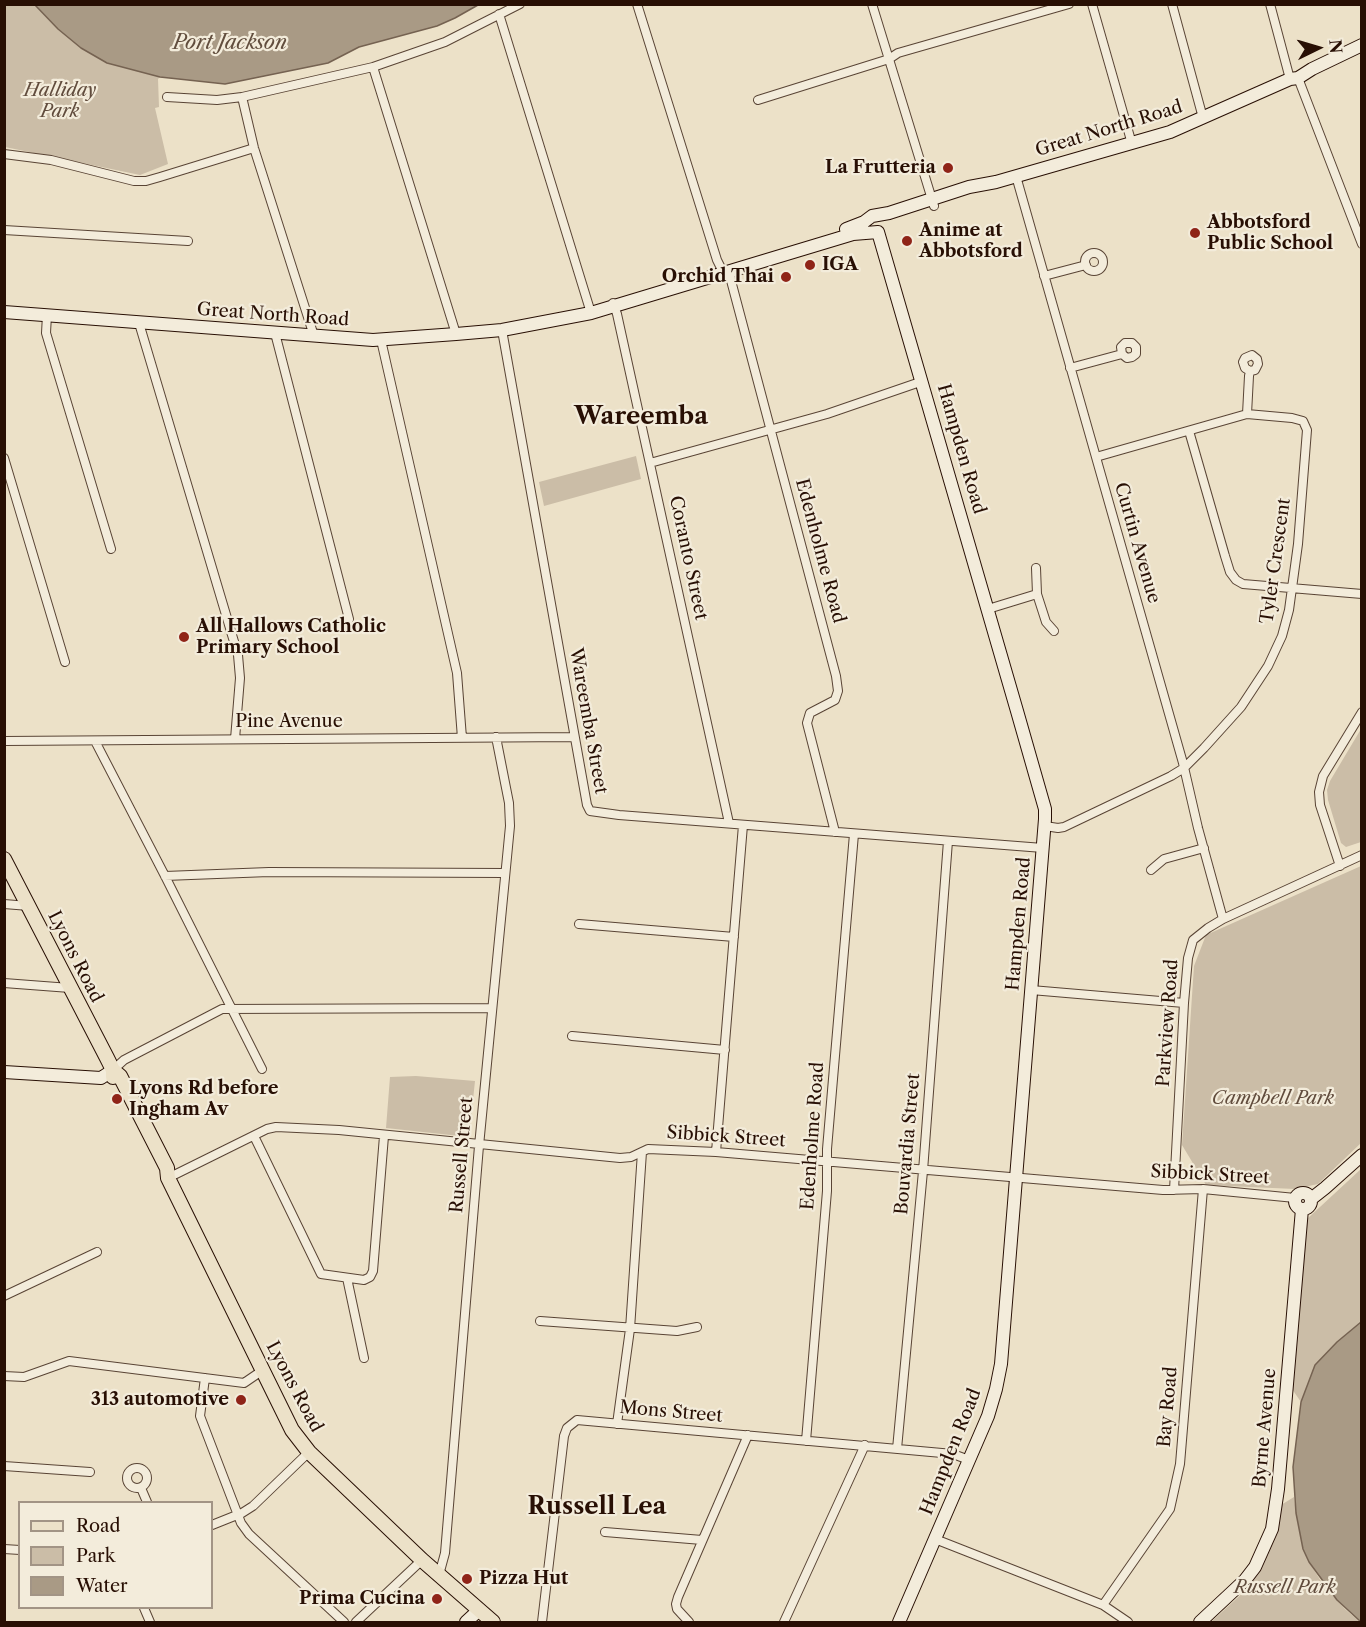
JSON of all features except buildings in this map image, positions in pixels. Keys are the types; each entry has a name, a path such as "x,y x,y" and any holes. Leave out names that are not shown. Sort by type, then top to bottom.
{"main road":[{"name":"Great North Road","path":"4,312 381,340 502,330 538,322 561,313 613,304 725,270 834,233 876,225 969,187 996,182 1170,132 1294,79 1362,45"},
{"name":"Hampden Road","path":"876,225 1045,809 999,1372 988,1416 899,1623"},
{"name":"Lyons Road","path":"4,859 113,1070 113,1079 154,1161 160,1172 168,1178 292,1430 309,1452 422,1560 493,1623"},
{"path":"4,1072 101,1078 113,1070"},
{"path":"1311,1199 1305,1193 1299,1194 1295,1198 1296,1205 1302,1209 1309,1207 1311,1199 1362,1155"},
{"name":"Byrne Avenue","path":"1200,1623 1245,1580 1255,1567 1272,1529 1278,1489 1302,1209"},
{"path":"466,1623 479,1610"}],"street":[{"path":"167,97 217,100 242,97 373,67 445,42 520,4"},
{"name":"Edenholme Road","path":"637,4 725,270 771,430 837,682 835,700 810,713 807,723 835,832"},
{"path":"872,4 933,202"},
{"path":"758,100 889,59 898,53 1069,4"},
{"path":"1092,4 1132,144"},
{"path":"1172,4 1203,118"},
{"path":"1270,4 1294,79 1362,244"},
{"path":"499,14 590,309"},
{"path":"373,67 456,334"},
{"path":"242,97 254,148 314,336"},
{"path":"4,154 51,160 134,181 146,181 254,148"},
{"name":"Curtin Avenue","path":"1016,176 1184,768 1223,919"},
{"path":"4,230 188,241"},
{"path":"1044,276 1086,265"},
{"name":"Coranto Street","path":"613,304 729,823"},
{"path":"47,315 46,333 111,549"},
{"path":"140,323 238,655 240,678 235,739"},
{"name":"Wareemba Street","path":"502,330 586,805 590,811 1043,848"},
{"path":"275,333 349,619"},
{"path":"381,340 457,673 462,738"},
{"path":"1070,368 1122,354"},
{"path":"1247,414 1250,371"},
{"path":"650,463 827,414 923,381"},
{"name":"Tyler Crescent","path":"1045,826 1064,827 1184,768 1241,707 1268,666 1284,628 1298,544 1307,430 1303,421 1293,418 1247,414 1096,457"},
{"path":"1189,431 1230,573 1236,580 1244,584 1362,594"},
{"path":"4,458 64,662"},
{"path":"1036,568 1037,594 1046,622 1054,631"},
{"path":"988,609 1037,594"},
{"path":"1340,866 1320,805 1319,792 1323,776 1362,712"},
{"name":"Russell Street","path":"439,1575 445,1553 510,812 496,737"},
{"name":"Pine Avenue","path":"4,741 574,737"},
{"path":"95,741 262,1070"},
{"path":"716,1152 743,825"},
{"name":"Edenholme Road","path":"806,1441 854,834"},
{"name":"Bouvardia Street","path":"897,1449 923,1170 948,841"},
{"path":"1150,870 1164,859 1204,848"},
{"name":"Parkview Road","path":"1174,1190 1184,1003 1188,958 1193,940 1223,919 1362,855"},
{"path":"165,876 269,872 505,873"},
{"path":"4,904 29,906"},
{"path":"579,924 734,937"},
{"path":"4,983 70,988"},
{"path":"1031,990 1184,1003"},
{"path":"113,1070 124,1060 222,1009 492,1008"},
{"path":"572,1036 725,1050"},
{"name":"Sibbick Street","path":"168,1178 276,1127 339,1130 479,1146 620,1158 657,1149 716,1152 1016,1178 1174,1190 1203,1189 1295,1198"},
{"path":"254,1136 321,1274 364,1280 370,1277 373,1270 384,1136"},
{"path":"616,1424 630,1329 642,1152"},
{"name":"Bay Road","path":"1103,1605 1170,1509 1180,1464 1203,1189"},
{"path":"4,1296 97,1252"},
{"path":"347,1278 364,1358"},
{"path":"540,1321 677,1331 697,1327"},
{"path":"4,1376 24,1377 69,1361 244,1383 263,1370"},
{"path":"205,1378 200,1416 237,1515 249,1534 344,1623"},
{"name":"Mons Street","path":"542,1623 564,1436 567,1428 577,1420 865,1445 953,1454 969,1460"},
{"path":"689,1623 677,1610 676,1604 748,1435"},
{"path":"784,1623 865,1445"},
{"path":"213,1525 253,1506 309,1452"},
{"path":"4,1466 90,1472"},
{"path":"141,1488 146,1501"},
{"path":"606,1532 702,1540"},
{"path":"935,1539 1103,1605 1128,1623"},
{"path":"356,1623 422,1560"},
{"path":"144,1609 150,1623"}],"green space":[{"name":"Halliday Park","path":"4,5 35,5 58,29 81,48 134,70 160,77 158,79 159,107 155,108 168,164 140,175 5,147"},
{"path":"636,456 641,479 544,506 539,482"},
{"path":"1361,729 1361,842 1346,847 1341,843 1327,790"},
{"name":"Campbell Park","path":"1361,866 1361,1143 1318,1184 1295,1189 1206,1185 1182,1145 1194,966 1206,935"},
{"path":"416,1076 475,1081 469,1137 386,1128 390,1077"},
{"path":"1361,1169 1361,1322 1337,1342 1316,1365 1301,1402 1292,1389 1307,1219"},
{"name":"Russell Park","path":"1294,1497 1303,1549 1309,1562 1324,1586 1360,1622 1211,1622 1247,1589 1271,1545 1281,1505"}],"water":[{"name":"Port Jackson","path":"35,5 478,5 437,26 359,47 328,63 225,84 160,77 107,63 81,48 58,29"},
{"path":"1361,1322 1362,1622 1337,1600 1309,1562 1303,1549 1296,1513 1293,1467 1301,1402 1315,1365"}],"place":[{"name":"La Frutteria","path":"948,168"},
{"name":"Abbotsford Public School","path":"1195,233"},
{"name":"Anime at Abbotsford","path":"907,241"},
{"name":"IGA","path":"810,265"},
{"name":"Orchid Thai","path":"786,277"},
{"name":"All Hallows Catholic Primary School","path":"184,637"},
{"name":"Lyons Rd before Ingham Av","path":"117,1099"},
{"name":"313 automotive","path":"241,1400"},
{"name":"Pizza Hut","path":"467,1579"},
{"name":"Prima Cucina","path":"437,1599"}],"district":[{"name":"Wareemba","path":"641,417"},
{"name":"Russell Lea","path":"597,1507"}]}
